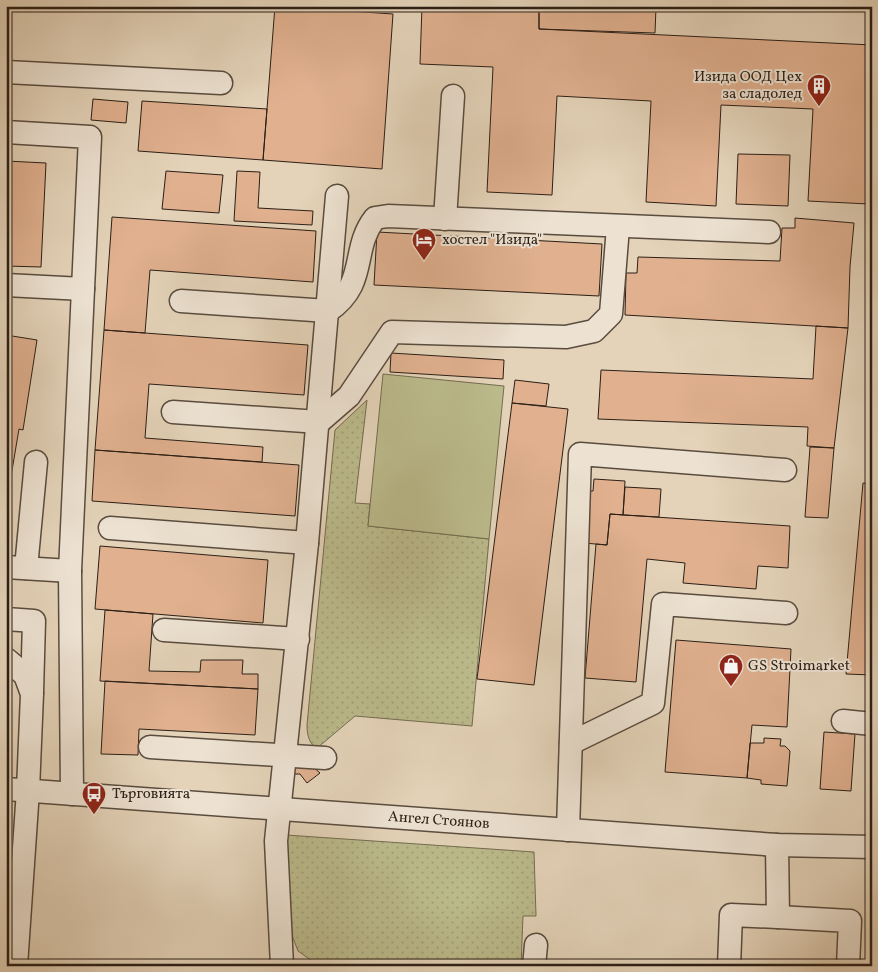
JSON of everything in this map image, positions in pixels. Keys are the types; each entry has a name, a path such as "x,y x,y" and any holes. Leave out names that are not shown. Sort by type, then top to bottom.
{"street":[{"path":"6,72 221,83"},
{"path":"446,219 453,96"},
{"path":"6,132 90,137 70,571 72,794"},
{"path":"282,966 276,840 298,639 338,196"},
{"path":"181,301 328,311 344,301 356,277 366,230 375,218 388,216 769,232"},
{"path":"173,412 318,422 349,396 392,332 566,337 594,331 611,314 618,227"},
{"path":"6,285 83,289"},
{"path":"568,830 580,454 785,470"},
{"path":"36,462 16,568 70,571"},
{"path":"110,528 307,543"},
{"path":"571,743 653,703 662,604 786,613"},
{"path":"6,619 34,620 32,694 17,790 16,966"},
{"path":"164,630 298,639"},
{"path":"6,659 25,675 32,694"},
{"path":"843,721 872,724"},
{"path":"150,746 325,758"},
{"name":"Ангел Стоянов","path":"17,790 777,845 872,847"},
{"path":"777,845 778,917"},
{"path":"729,966 731,915 850,921 848,966"}],"shaded area":[{"path":"383,374 504,386 489,539 368,526"},
{"path":"367,400 355,503 370,504 368,526 489,539 472,726 355,716 316,749 309,738 307,725 335,430"},
{"path":"286,835 534,852 536,916 523,916 521,966 316,964 298,951 290,930"}],"building":[{"path":"275,6 393,14 382,169 263,160"},
{"name":"Изида ООД Цех за сладолед","path":"422,6 539,8 539,29 872,45 869,204 808,201 813,109 721,105 716,206 646,202 651,101 557,96 552,195 487,192 493,67 420,64"},
{"path":"539,6 656,7 655,33 539,29"},
{"path":"93,99 128,102 126,123 91,120"},
{"path":"142,101 267,109 263,160 138,151"},
{"path":"738,154 790,155 788,206 736,204"},
{"path":"6,161 46,163 41,267 6,266"},
{"path":"166,171 223,175 219,213 162,209"},
{"path":"237,171 260,172 258,208 313,211 312,225 234,221"},
{"path":"112,217 316,231 313,282 150,270 145,333 104,330"},
{"path":"795,218 854,223 848,328 625,315 626,273 637,273 638,257 780,261 782,228 795,228"},
{"path":"377,232 602,244 599,296 374,285"},
{"path":"816,326 848,328 834,448 807,446 808,427 598,419 601,370 813,379"},
{"path":"104,330 308,345 304,395 149,384 145,438 263,447 262,462 95,450"},
{"path":"6,335 37,340 23,430 19,429 6,506"},
{"path":"391,353 504,360 503,379 390,372"},
{"path":"515,380 549,384 546,406 512,403"},
{"path":"512,403 568,409 534,685 477,679"},
{"path":"810,447 834,448 828,518 805,517"},
{"path":"95,450 299,465 295,516 92,501"},
{"path":"594,479 625,481 623,515 610,514 607,545 584,543 588,491 593,491"},
{"path":"863,483 872,484 872,675 846,674"},
{"path":"625,487 661,489 659,517 623,515"},
{"path":"610,514 790,526 788,568 758,566 756,589 683,583 685,563 647,559 636,682 585,678 596,544 607,545"},
{"path":"100,546 268,560 263,623 95,609"},
{"path":"105,610 153,614 149,671 200,672 201,660 243,660 242,674 258,674 258,689 100,681"},
{"name":"GS Stroimarket","path":"676,640 791,649 787,727 752,725 747,778 665,772"},
{"path":"105,681 258,689 255,735 139,729 138,755 101,754"},
{"path":"824,732 855,734 851,791 820,789"},
{"path":"764,738 781,739 780,746 785,746 790,751 787,786 761,784 761,780 747,778 750,743 764,743"},
{"path":"293,760 312,766 320,773 307,783 300,774 292,774"}],"place":[{"name":"Изида ООД Цех за сладолед","path":"819,107"},
{"name":"хостел \"Изида\"","path":"424,261"},
{"name":"GS Stroimarket","path":"731,687"},
{"name":"Търговията","path":"94,815"}]}
